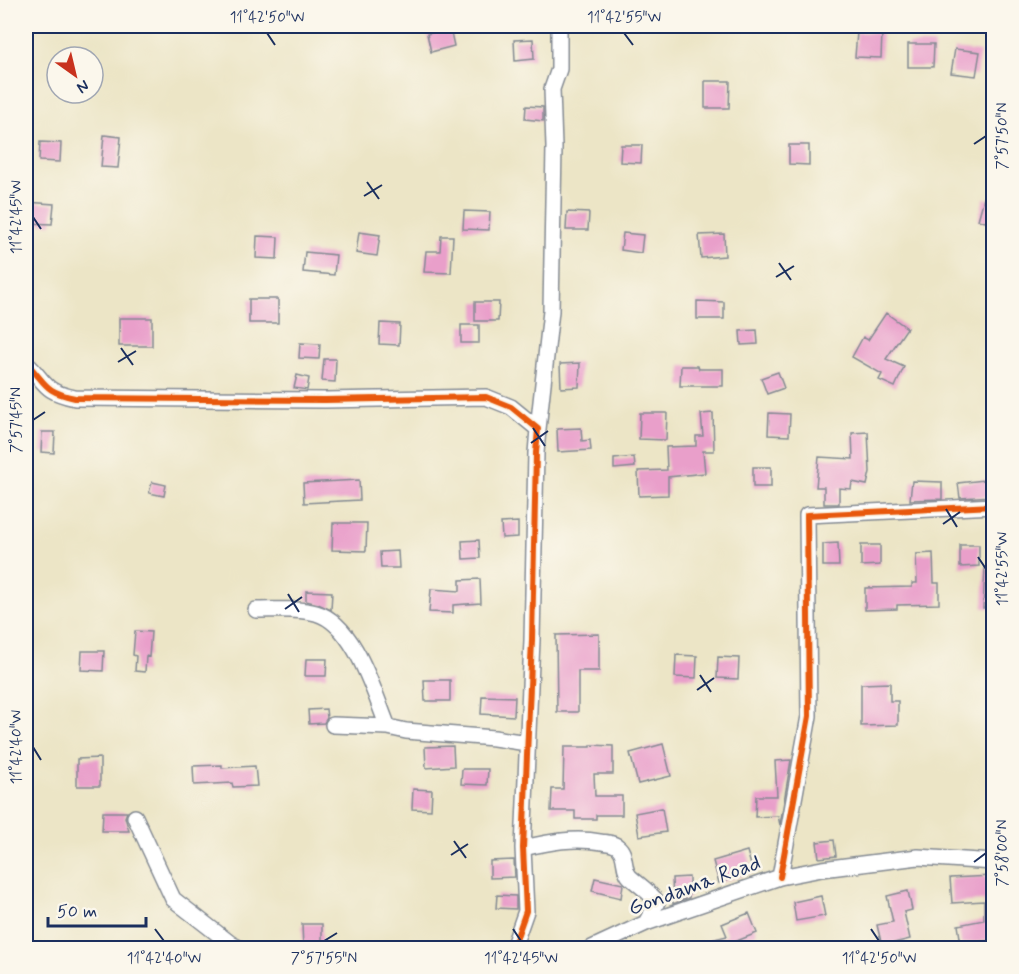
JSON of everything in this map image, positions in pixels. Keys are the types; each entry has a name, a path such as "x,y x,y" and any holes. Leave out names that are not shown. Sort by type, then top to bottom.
{"street":[{"path":"513,948 526,911 523,848 532,639 536,453 551,311 554,168 552,89 559,69 559,26"},
{"path":"26,363 44,385 56,394 75,398 325,400 486,397 511,407 538,429"},
{"path":"780,877 809,716 807,515 993,506"},
{"path":"256,610 316,613 336,622 353,644 388,727"},
{"path":"333,725 388,727 406,731 527,743"},
{"path":"135,817 173,899 231,944 240,948"},
{"path":"523,848 568,839 593,840 617,846 621,850 626,871 630,877 648,889 657,902 646,923"},
{"name":"Gondama Road","path":"592,948 646,923 780,877 822,869 918,857 993,862"}],"building":[{"path":"450,28 454,46 431,52 427,34"},
{"path":"857,32 882,33 881,58 855,57"},
{"path":"533,39 534,59 515,61 514,40"},
{"path":"908,44 934,44 933,67 908,67"},
{"path":"955,49 980,52 976,76 951,73"},
{"path":"705,81 730,81 729,108 705,108"},
{"path":"526,106 543,107 543,121 525,119"},
{"path":"104,135 121,137 118,168 101,167"},
{"path":"40,142 61,143 60,162 39,161"},
{"path":"621,145 642,145 641,163 620,162"},
{"path":"789,145 809,145 809,165 789,164"},
{"path":"984,198 993,201 993,224 978,220"},
{"path":"26,202 54,204 52,224 26,223"},
{"path":"464,211 490,212 489,230 463,229"},
{"path":"567,212 589,213 588,230 566,230"},
{"path":"359,232 380,235 377,256 356,253"},
{"path":"623,233 643,235 641,253 621,250"},
{"path":"724,234 725,256 701,258 699,235"},
{"path":"257,236 278,237 277,259 256,258"},
{"path":"441,236 453,236 451,273 424,272 426,251 440,251"},
{"path":"305,252 336,255 334,275 303,272"},
{"path":"249,299 278,299 278,323 249,323"},
{"path":"697,301 724,302 724,319 697,319"},
{"path":"475,302 499,302 498,321 475,321"},
{"path":"886,313 907,328 886,359 904,367 895,387 879,380 882,374 852,357 863,337 868,340"},
{"path":"119,318 152,318 152,346 119,346"},
{"path":"380,323 400,324 399,345 379,344"},
{"path":"461,325 479,325 479,343 461,343"},
{"path":"757,330 758,344 741,345 740,331"},
{"path":"300,343 320,344 319,359 299,358"},
{"path":"324,359 336,359 335,382 322,381"},
{"path":"580,363 579,387 561,388 560,364"},
{"path":"681,366 723,369 723,386 680,386"},
{"path":"778,372 784,388 767,394 761,378"},
{"path":"297,375 309,378 307,390 294,388"},
{"path":"640,413 667,413 666,440 639,439"},
{"path":"713,413 714,451 703,451 705,473 668,477 668,495 639,496 638,471 667,470 666,447 696,446 696,436 703,436 701,414"},
{"path":"769,413 790,414 789,436 768,435"},
{"path":"581,428 582,441 590,440 591,450 558,452 557,429"},
{"path":"42,432 55,432 54,453 41,452"},
{"path":"868,432 870,472 867,485 852,482 851,489 839,488 839,504 824,504 824,487 816,487 819,457 853,459 852,433"},
{"path":"634,457 635,467 614,469 614,459"},
{"path":"753,467 771,467 771,487 753,487"},
{"path":"993,479 993,496 960,498 958,483"},
{"path":"359,480 360,500 304,503 303,483"},
{"path":"912,481 942,482 942,499 910,500"},
{"path":"152,482 166,485 164,496 149,493"},
{"path":"518,522 518,537 502,538 501,523"},
{"path":"333,523 367,523 366,551 332,550"},
{"path":"479,540 480,558 463,559 462,541"},
{"path":"838,543 839,566 823,566 823,544"},
{"path":"861,545 880,545 880,565 861,566"},
{"path":"960,545 979,545 979,566 960,567"},
{"path":"398,551 399,568 381,568 380,552"},
{"path":"933,553 934,583 939,583 939,604 897,605 897,609 865,610 865,588 912,587 912,583 917,583 916,554"},
{"path":"985,568 993,568 993,608 983,608"},
{"path":"480,579 481,603 453,605 453,613 429,612 431,589 460,591 460,580"},
{"path":"306,591 332,592 331,610 306,601"},
{"path":"135,631 151,632 145,672 135,671 136,656 133,655"},
{"path":"599,634 599,671 578,671 578,712 557,712 556,635"},
{"path":"82,651 104,651 103,671 81,670"},
{"path":"676,655 697,656 696,678 675,677"},
{"path":"718,657 739,658 738,679 717,678"},
{"path":"306,659 327,659 326,676 305,676"},
{"path":"424,680 450,680 450,701 425,701"},
{"path":"890,683 890,701 898,701 898,725 861,726 861,684"},
{"path":"482,696 515,697 514,716 481,714"},
{"path":"326,709 327,718 324,723 309,724 308,710"},
{"path":"663,744 671,776 638,784 630,753"},
{"path":"591,745 613,746 613,774 594,774 595,796 622,796 622,815 596,815 596,819 575,819 575,811 551,811 552,789 563,789 564,747 591,747"},
{"path":"453,746 454,766 426,768 425,747"},
{"path":"100,758 100,786 77,786 77,759"},
{"path":"791,760 780,825 778,816 755,817 756,796 777,796 775,761"},
{"path":"222,765 222,768 255,766 257,786 233,787 232,783 194,785 193,766"},
{"path":"462,769 488,769 487,785 461,784"},
{"path":"413,789 432,790 431,810 412,809"},
{"path":"662,808 666,832 639,836 635,813"},
{"path":"103,812 127,812 125,817 129,831 102,831"},
{"path":"834,840 836,856 819,858 817,842"},
{"path":"747,851 753,872 719,883 713,861"},
{"path":"514,860 515,877 490,878 490,861"},
{"path":"993,876 993,940 961,944 958,925 984,920 984,901 952,903 950,878"},
{"path":"689,877 689,898 673,904 672,878"},
{"path":"595,878 623,884 621,898 592,891"},
{"path":"908,891 912,910 904,912 910,939 882,946 877,925 893,922 887,896"},
{"path":"497,895 516,896 516,909 496,908"},
{"path":"821,896 825,916 796,921 793,902"},
{"path":"749,913 757,933 719,948 691,948 690,945 727,936 722,924"},
{"path":"302,924 322,924 322,948 303,948"}],"cycle path":[{"path":"26,363 51,389 75,398 325,400 486,397 511,407 538,429 523,848 526,911 513,948"},
{"path":"780,877 809,716 807,515 994,506"}]}
